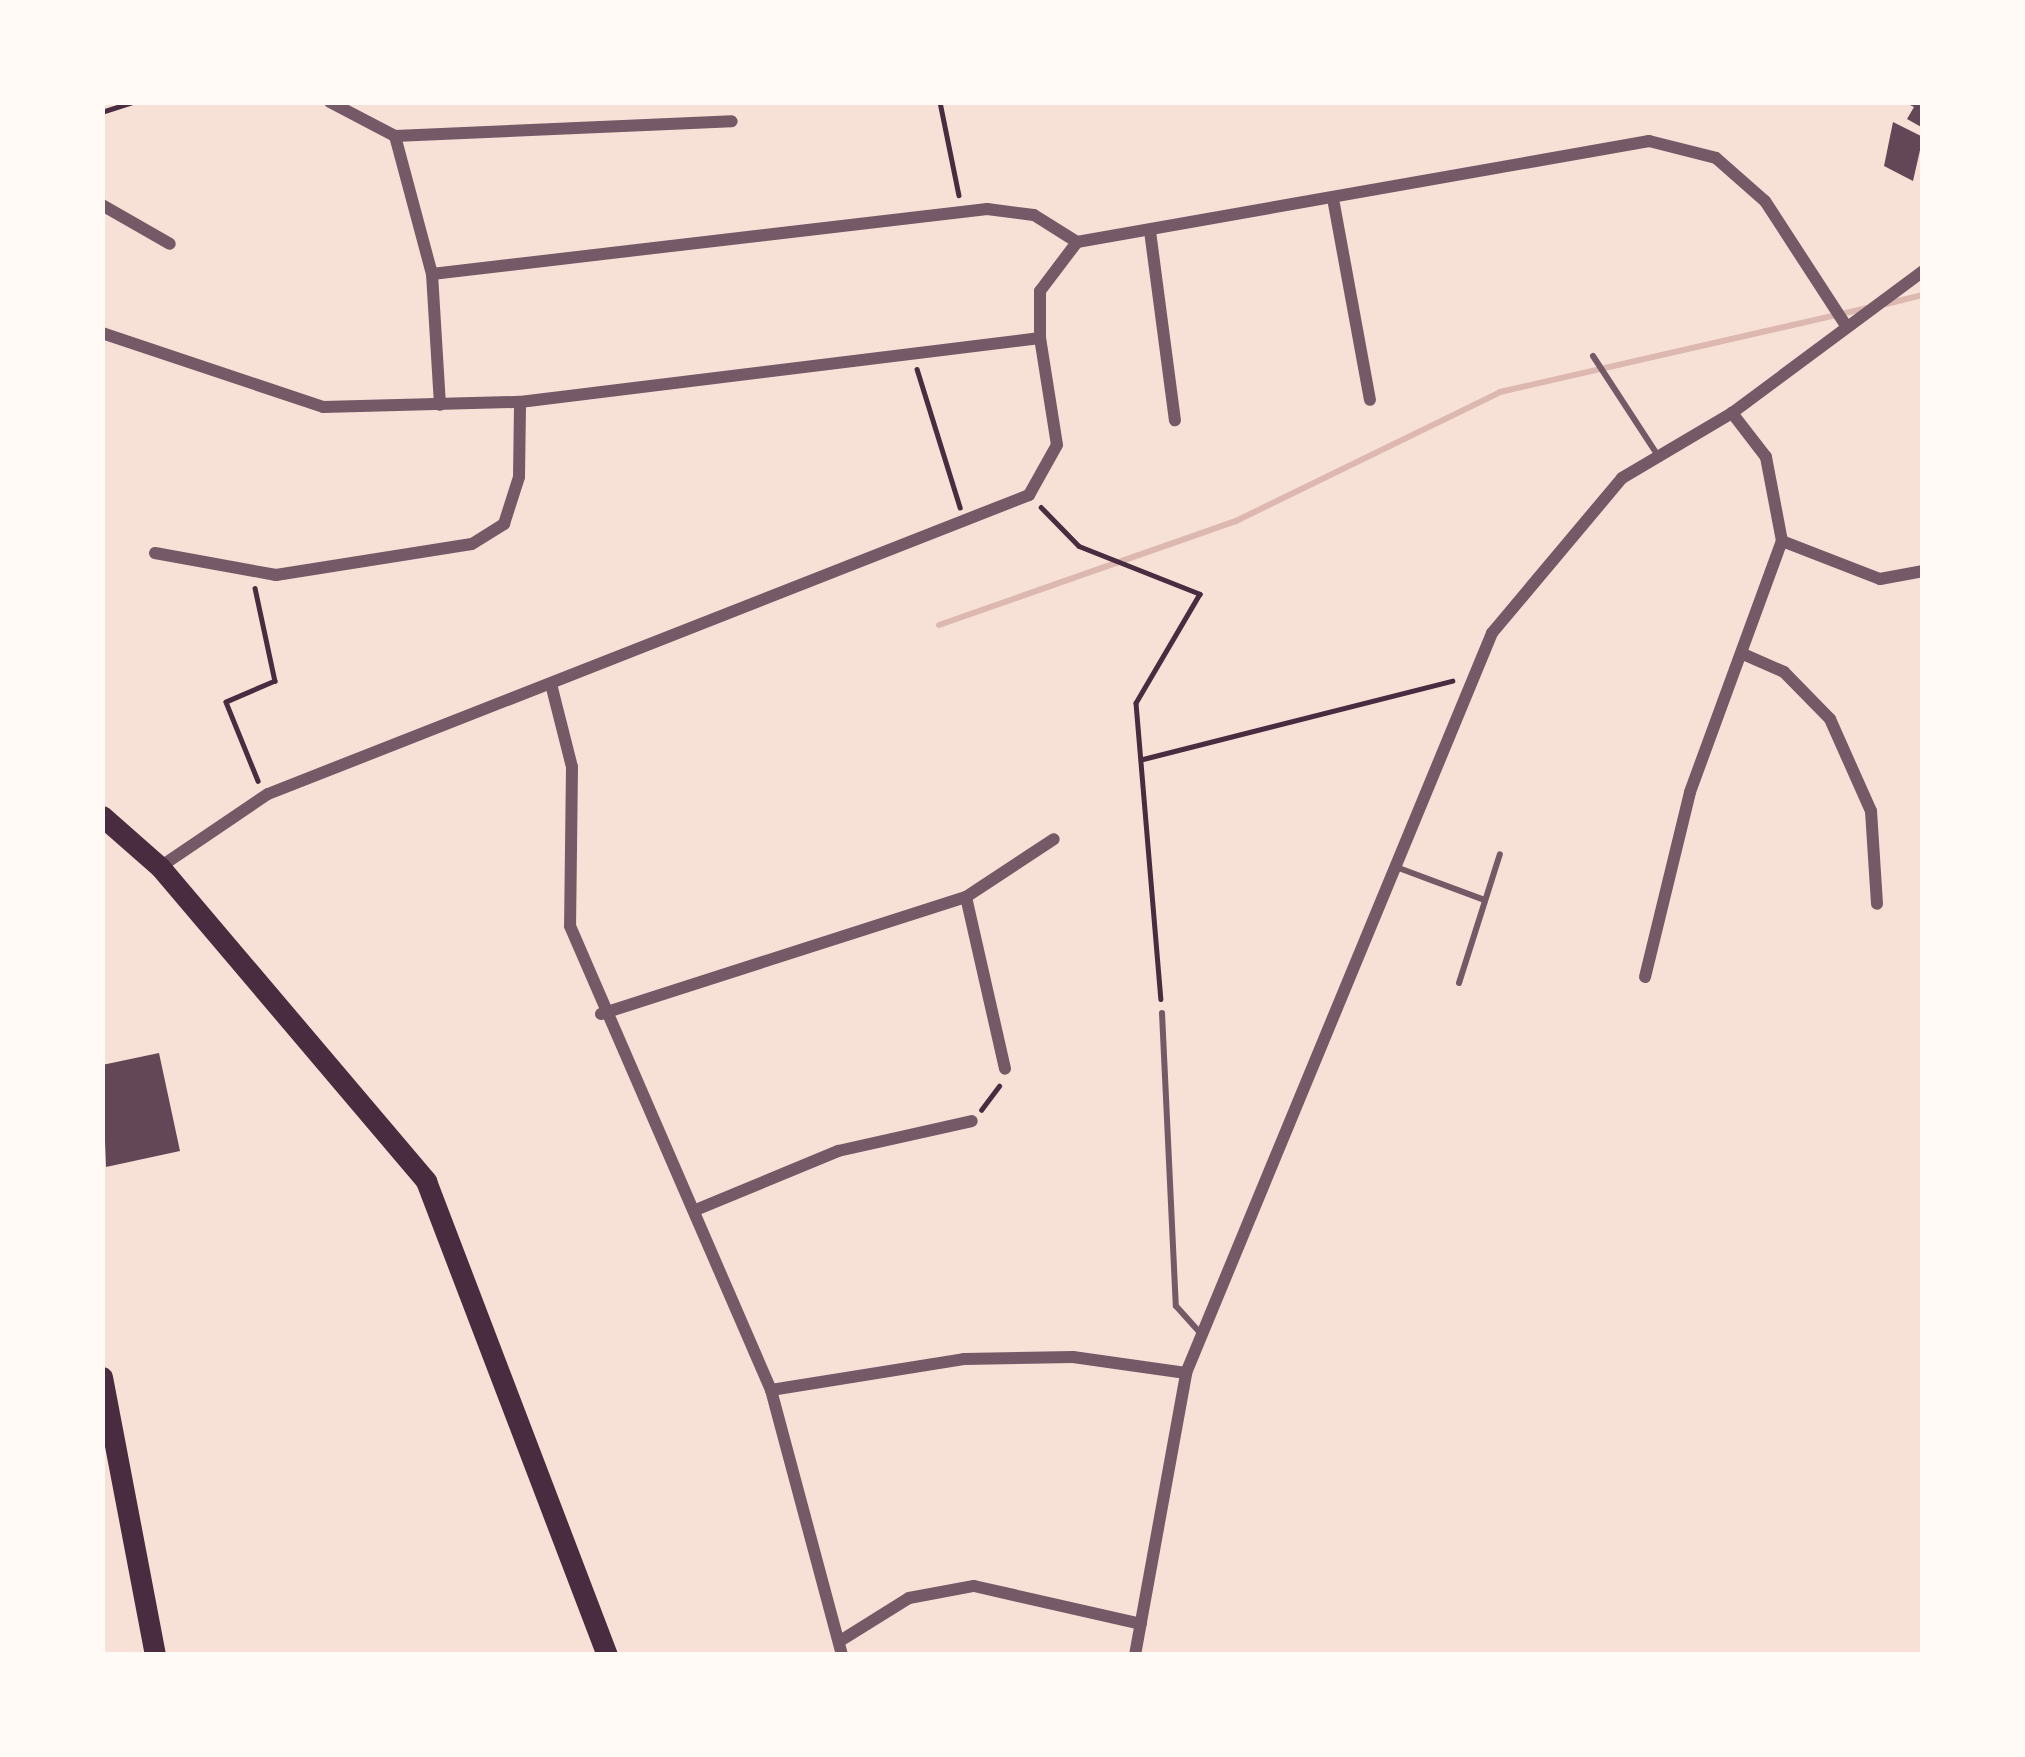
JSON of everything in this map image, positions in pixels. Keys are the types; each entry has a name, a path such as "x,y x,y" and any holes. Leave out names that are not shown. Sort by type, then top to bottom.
{"main road":[{"path":"102,816 160,867 426,1181 607,1655"},
{"path":"102,1377 155,1655"}],"street":[{"path":"330,102 395,136 732,121"},
{"path":"395,136 432,274 440,404"},
{"path":"432,274 962,212 1034,215 1077,242 1334,204 1649,141 1716,158 1765,201 1845,324"},
{"path":"1334,204 1370,400"},
{"path":"102,206 170,244"},
{"path":"1150,230 1175,420"},
{"path":"160,867 264,796 552,688 1029,495 1057,445 1040,338 1040,291 1077,242"},
{"path":"1135,1655 1186,1373 1467,678 1568,530 1655,451 1732,413 1845,324 1923,272"},
{"path":"102,333 323,407 520,402 1040,338"},
{"path":"155,554 251,570 472,544 504,524 514,493 520,402"},
{"path":"1645,977 1690,792 1782,541 1766,457 1732,413"},
{"path":"1782,541 1880,578 1923,571"},
{"path":"1743,654 1784,672 1830,719 1871,811 1877,904"},
{"path":"552,688 572,767 570,926 601,1014 698,1209 771,1390 841,1648 909,1598 974,1586 1141,1624"},
{"path":"601,1014 966,896 1054,839"},
{"path":"966,896 1005,1070"},
{"path":"698,1209 838,1150 972,1120"},
{"path":"771,1390 964,1359 1072,1357 1186,1373"}],"lane":[{"path":"1594,356 1655,451"},
{"path":"1459,983 1500,854"},
{"path":"1393,866 1482,899"},
{"path":"1162,1013 1176,1306 1201,1334"}],"path":[{"path":"102,112 133,102"},
{"path":"940,102 962,212"},
{"path":"911,352 964,521"},
{"path":"1029,495 1079,545 1200,594 1136,703 1162,1013"},
{"path":"251,570 275,681 226,702 264,796"},
{"path":"1144,759 1467,678"},
{"path":"972,1120 1005,1070"}],"building":[{"path":"1904,102 1923,102 1923,128 1907,119 1914,107"},
{"path":"1893,122 1923,137 1913,181 1884,166"},
{"path":"159,1053 180,1151 106,1167 102,1065"}],"waterway":[{"path":"1886,304 1923,295"},
{"path":"939,625 1236,521 1500,392 1867,308"}]}
